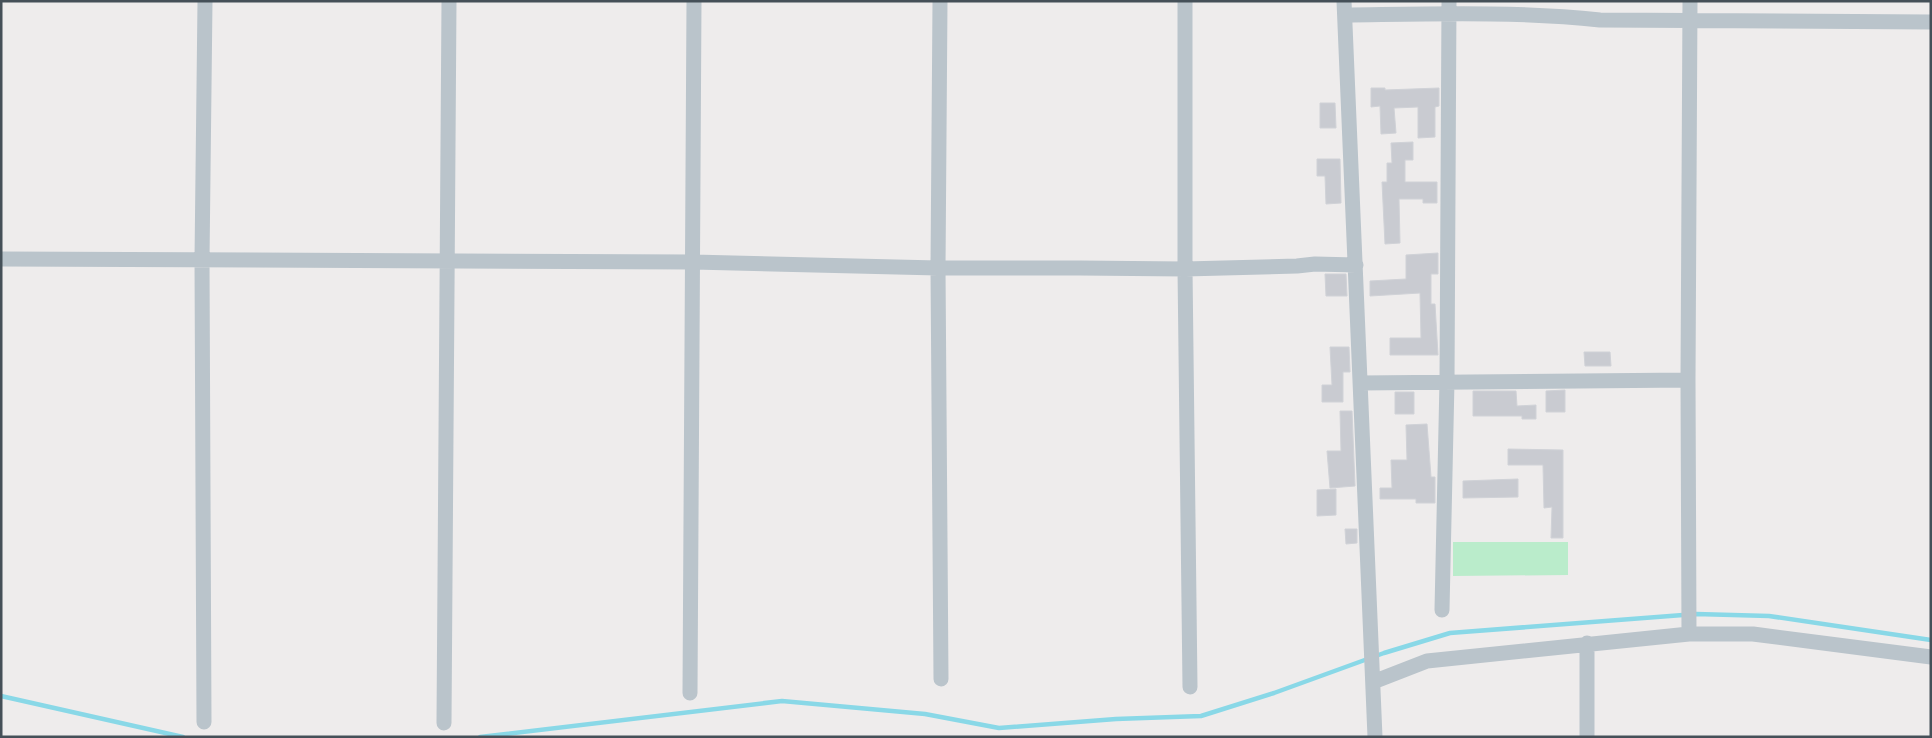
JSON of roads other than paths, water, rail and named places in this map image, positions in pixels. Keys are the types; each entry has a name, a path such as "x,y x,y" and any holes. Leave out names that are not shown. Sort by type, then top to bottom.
{"street":[{"path":"204,722 202,260 205,1"},
{"path":"444,723 449,1"},
{"path":"690,693 694,1"},
{"path":"940,1 938,268 941,679"},
{"path":"1185,1 1185,269 1190,687"},
{"path":"1689,634 1690,1"},
{"path":"1442,610 1447,381 1449,7"},
{"path":"1375,737 1344,8 1449,7 1600,20 1690,19 1931,22"},
{"path":"1,259 693,262 938,268 1185,269 1316,264 1356,265"},
{"path":"1360,383 1688,380"},
{"path":"1373,682 1427,661 1587,643 1689,634 1753,634 1930,654"},
{"path":"1587,643 1587,737"}],"waterway":[{"path":"480,737 782,701 925,714 999,728 1116,719 1201,716 1274,693 1384,653 1450,633 1696,614 1769,616 1931,640"},
{"path":"1,696 183,737"}]}
